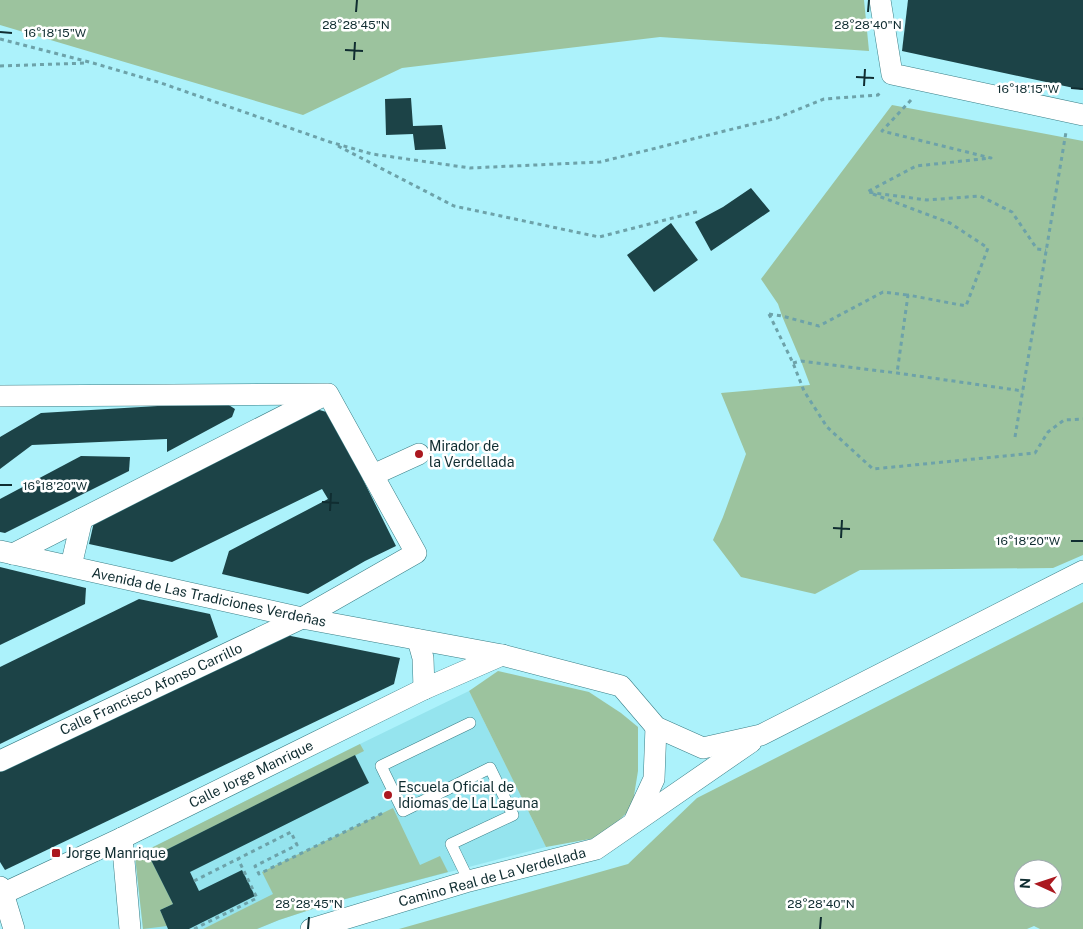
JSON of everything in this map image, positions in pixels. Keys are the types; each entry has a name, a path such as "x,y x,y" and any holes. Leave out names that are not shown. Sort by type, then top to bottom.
{"street":[{"path":"880,0 892,74 1076,114"},
{"path":"0,412 8,396 328,394"},
{"path":"328,394 373,475 419,454"},
{"path":"7,552 82,519 328,394"},
{"name":"Calle Francisco Afonso Carrillo","path":"0,761 302,618 416,553 373,475"},
{"path":"71,566 82,519"},
{"name":"Avenida de Las Tradiciones Verdeñas","path":"7,552 302,618 502,655 621,686 656,727"},
{"path":"634,824 654,778 656,727 703,748 761,735 1083,571"},
{"path":"418,640 423,658 424,688"},
{"name":"Calle Jorge Manrique","path":"1,892 122,838 424,688 502,655"},
{"name":"Camino Real de La Verdellada","path":"311,929 469,880 596,849 761,735"},
{"path":"122,838 130,929"},
{"path":"1,892 14,929"}],"lane":[{"path":"469,880 451,844 513,815 490,768 403,811 381,766 470,723"}],"path":[{"path":"0,39 161,83 330,142 372,154 470,168 600,162 777,118 824,99 878,95 892,74"},
{"path":"0,66 93,63"},
{"path":"867,192 916,166 991,158 882,131 929,81"},
{"path":"1015,437 1046,250 1076,114"},
{"path":"330,142 454,206 599,237 700,211"},
{"path":"867,192 927,200 980,196 1012,212 1037,249 1046,250"},
{"path":"867,192 950,223 988,248 966,306 883,292 819,326 769,314 794,363 804,392 827,426 873,469 1035,453 1048,432 1064,420 1083,418"},
{"path":"897,373 908,295"},
{"path":"794,363 801,361 1023,391"},
{"path":"194,881 291,832 297,846 255,866 259,874 393,808"},
{"path":"194,929 257,898 238,859"}],"shaded area":[{"name":"Escuela Oficial de Idiomas de La Laguna","path":"469,691 546,847 334,902 257,929 143,929 135,856"}],"green space":[{"path":"0,0 864,0 869,51 660,37 402,68 303,115 0,25"},
{"path":"892,105 1083,141 1083,555 1053,568 860,570 815,594 741,577 713,540 746,454 721,393 810,385 778,304 761,279"},
{"path":"1083,602 1083,929 1040,929 1034,926 1027,929 399,929 628,864 697,798"},
{"path":"498,671 589,692 621,713 638,727 638,771 632,808 601,837 546,847 469,691"},
{"path":"360,744 364,751 150,858 173,904 160,910 167,926 143,929 135,856"},
{"path":"393,808 420,865 440,856 448,872 334,902 257,929 203,929 273,894 262,872"}],"building":[{"path":"908,0 1083,0 1083,90 902,51"},
{"path":"411,98 413,126 442,125 446,149 415,150 413,134 386,135 385,99"},
{"path":"751,188 770,211 711,251 695,222 723,207"},
{"path":"671,223 698,260 654,292 627,255"},
{"path":"224,402 235,409 232,417 167,452 167,439 32,445 0,469 0,437 41,413"},
{"path":"316,409 330,413 396,546 365,561 308,594 222,574 229,551 328,499 322,489 172,562 89,544 94,522"},
{"path":"81,456 130,457 129,471 5,533 0,532 0,499"},
{"path":"0,567 86,588 85,604 0,645"},
{"path":"139,599 210,614 218,637 0,744 0,667"},
{"path":"281,634 400,658 394,684 5,870 0,862 0,769"},
{"path":"355,755 369,783 190,872 199,891 242,870 255,896 189,929 168,929 160,910 173,904 150,858"}],"place":[{"name":"Mirador de la Verdellada","path":"419,454"},
{"name":"Escuela Oficial de Idiomas de La Laguna","path":"388,795"},
{"name":"Jorge Manrique","path":"56,853"}]}
